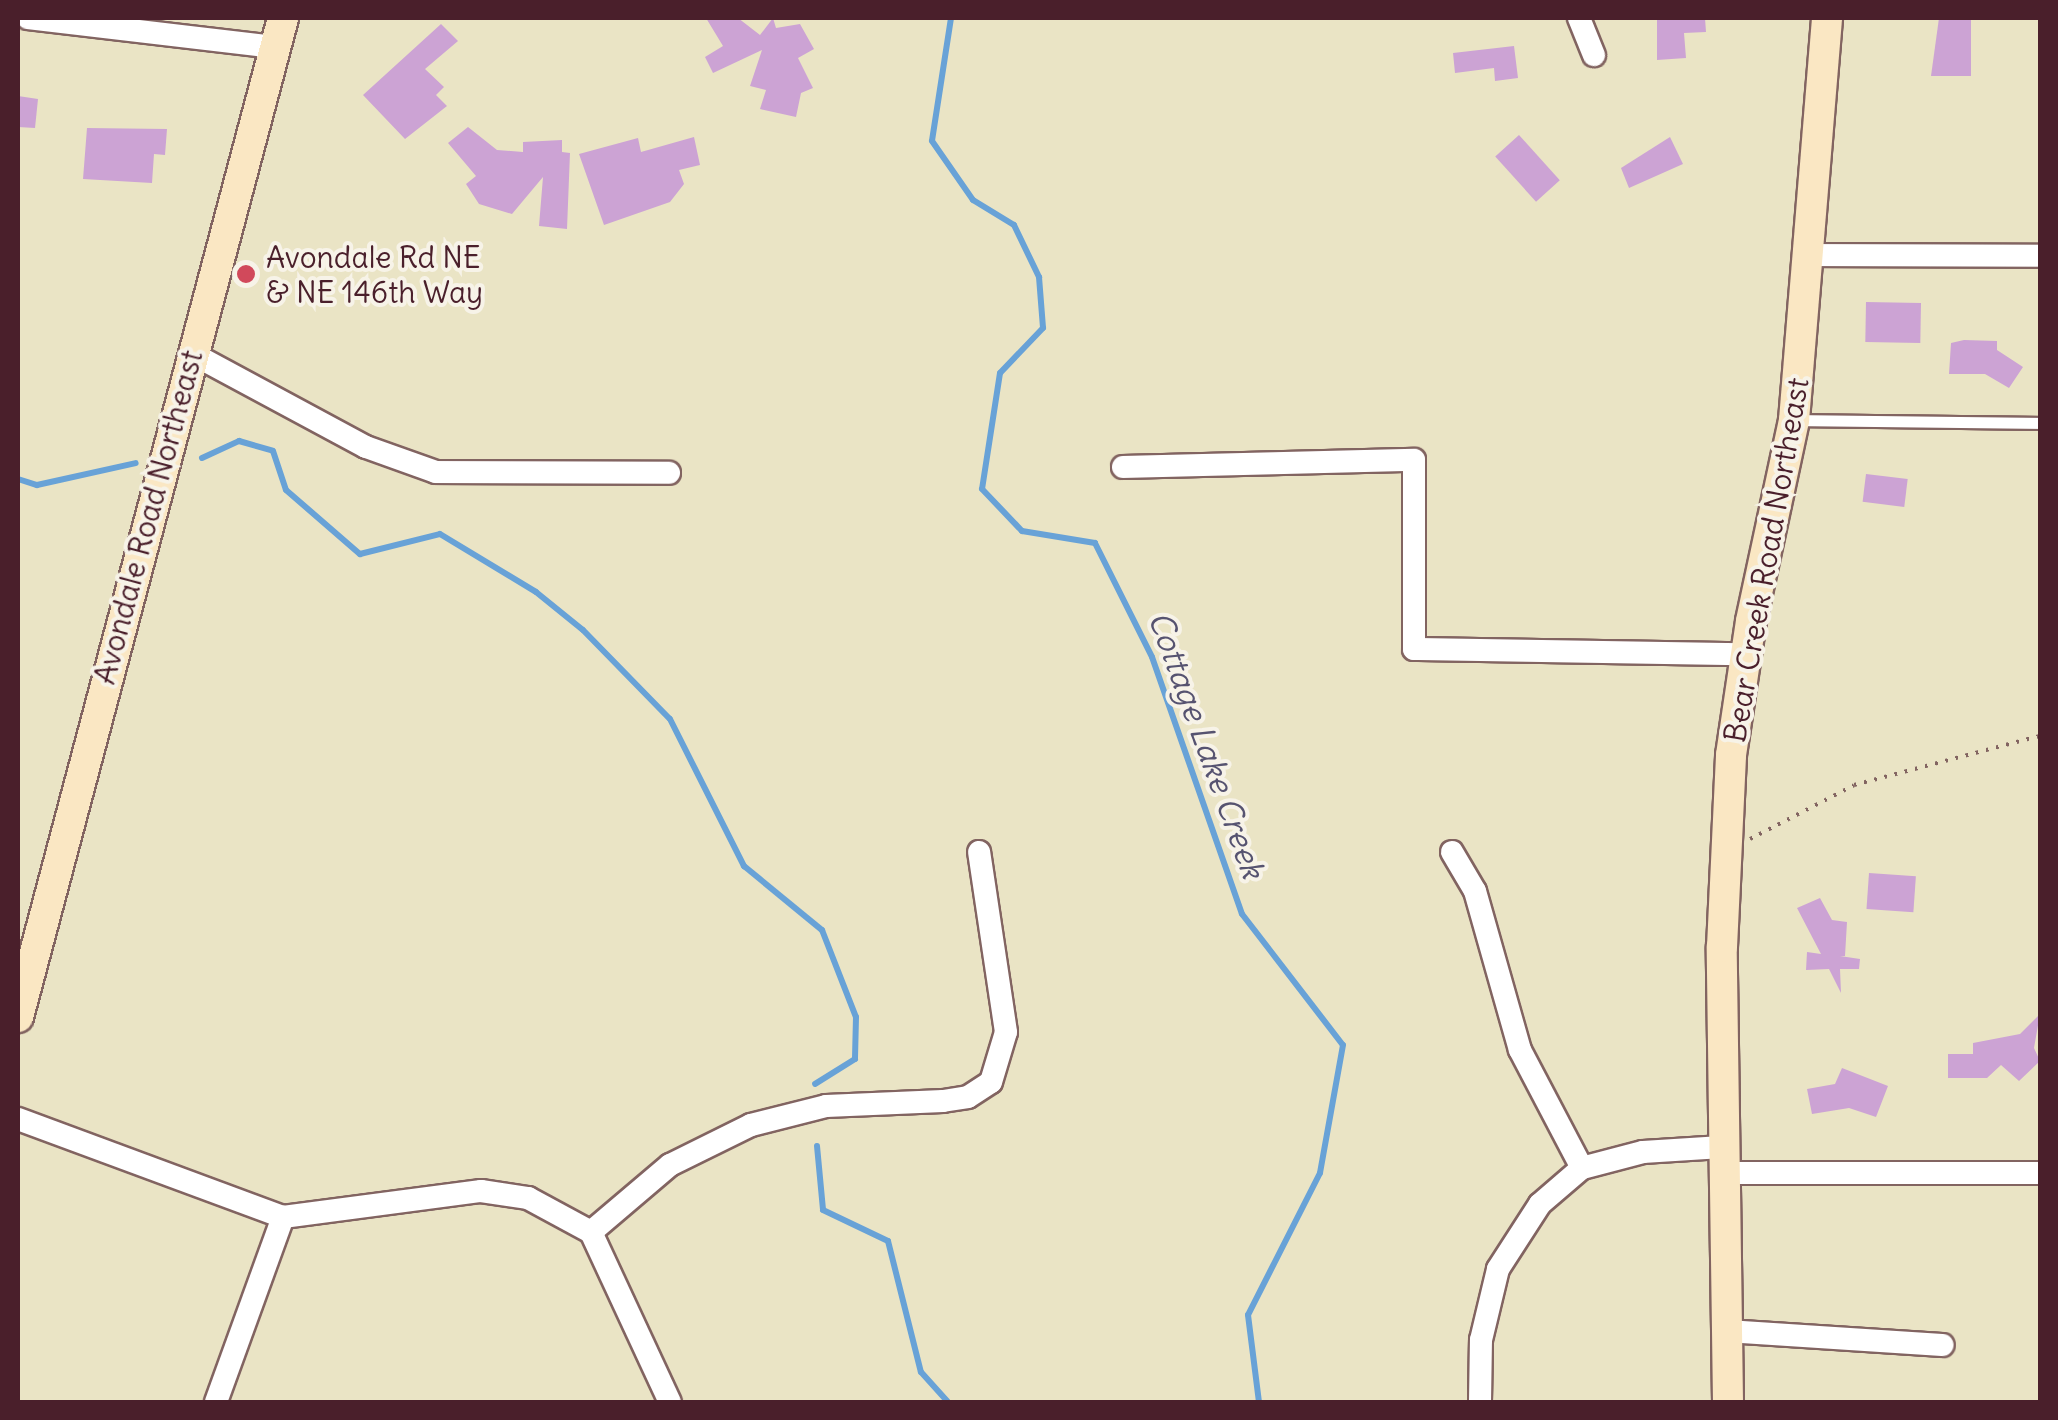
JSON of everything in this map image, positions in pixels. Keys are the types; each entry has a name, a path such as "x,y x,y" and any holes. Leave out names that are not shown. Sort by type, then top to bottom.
{"street":[{"path":"28,18 280,32"},
{"path":"1579,18 1594,55"},
{"name":"Bear Creek Road Northeast","path":"1728,1402 1722,1160 1726,838 1746,654 1794,420 1827,18"},
{"name":"Avondale Road Northeast","path":"18,1018 280,32"},
{"path":"1808,256 2040,256"},
{"path":"193,354 366,447 436,472 669,473"},
{"path":"1124,467 1414,460 1414,649 1746,654"},
{"path":"591,1232 670,1165 751,1125 826,1106 968,1097 991,1082 1006,1032 979,852"},
{"path":"1452,852 1474,891 1520,1050 1582,1168"},
{"path":"18,1120 283,1218 481,1191 558,1210 591,1232 670,1402"},
{"path":"1480,1402 1481,1340 1498,1269 1540,1204 1582,1168 1644,1152 1722,1160 2040,1173"},
{"path":"216,1402 283,1218"},
{"path":"1726,1331 1944,1345"}],"lane":[{"path":"1794,420 2040,423"}],"path":[{"path":"1726,838 1756,840 1854,786 2040,736"}],"building":[{"path":"706,18 738,18 760,35 773,18 776,28 800,24 814,49 798,58 813,88 801,93 796,117 760,109 766,90 750,86 762,50 713,73 705,57 723,46"},
{"path":"1657,18 1705,18 1706,32 1684,33 1686,58 1657,60"},
{"path":"1939,18 1971,18 1971,76 1931,76"},
{"path":"441,24 458,41 425,69 444,87 436,95 447,106 405,139 363,95"},
{"path":"1514,46 1518,78 1495,81 1494,68 1455,73 1453,53"},
{"path":"18,96 38,99 35,128 18,127"},
{"path":"468,127 497,150 523,152 523,142 562,140 562,152 570,153 567,229 539,226 543,177 512,214 479,204 466,184 476,176 448,143"},
{"path":"87,128 167,129 165,155 154,154 152,183 83,179"},
{"path":"1519,135 1560,180 1536,202 1495,156"},
{"path":"694,137 700,165 679,170 684,184 670,202 604,225 579,154 638,138 641,152"},
{"path":"1670,137 1683,164 1629,188 1621,168"},
{"path":"1866,302 1921,303 1920,343 1865,342"},
{"path":"1997,341 1997,350 2023,367 2009,388 1985,374 1949,374 1951,343"},
{"path":"1866,474 1908,479 1904,507 1863,502"},
{"path":"1869,873 1916,876 1913,912 1866,909"},
{"path":"1820,898 1832,920 1847,922 1845,956 1840,956 1860,959 1859,969 1840,969 1841,993 1829,969 1806,970 1807,952 1821,954 1797,908"},
{"path":"2040,1014 2034,1048 2040,1061 2019,1081 2001,1065 1987,1078 1948,1078 1948,1054 1973,1054 1973,1043 2020,1034"},
{"path":"1842,1068 1888,1086 1876,1117 1849,1108 1812,1114 1807,1089 1835,1084"}],"waterway":[{"name":"Cottage Lake Creek","path":"951,18 932,141 973,200 1014,225 1039,277 1043,328 1000,373 982,489 1022,531 1095,543 1152,657 1242,914 1343,1045 1320,1173 1248,1315 1259,1402"},
{"path":"202,458 239,441 273,451 286,490 360,554 440,534 536,592 583,630 670,719 744,866 822,930 856,1017 855,1059 815,1084"},
{"path":"18,479 37,485 136,463"},
{"path":"817,1146 823,1210 888,1241 921,1372 948,1402"}],"place":[{"name":"Avondale Rd NE & NE 146th Way","path":"246,274"}]}
